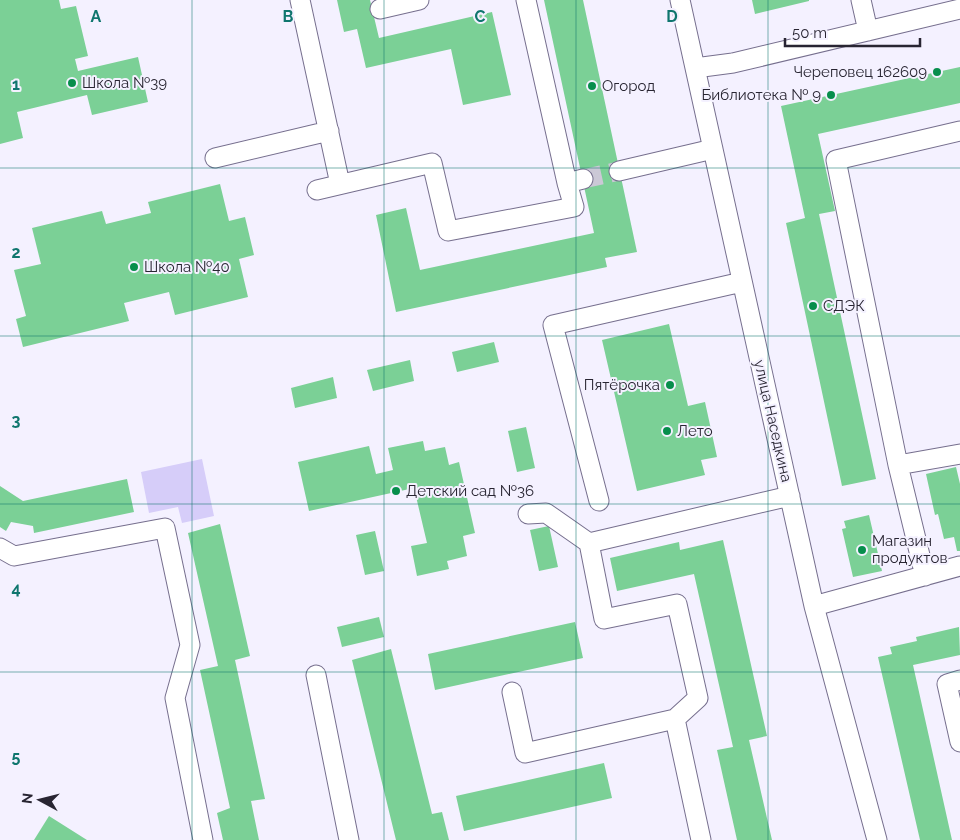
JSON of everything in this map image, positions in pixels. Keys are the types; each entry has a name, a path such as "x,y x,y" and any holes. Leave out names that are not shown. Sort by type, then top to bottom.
{"street":[{"path":"300,0 340,184"},
{"path":"380,9 419,0"},
{"path":"317,190 432,163 448,231 574,207 575,181 526,0"},
{"name":"улица Наседкина","path":"680,0 814,606 877,840"},
{"path":"861,0 868,31"},
{"path":"695,68 733,63 960,9"},
{"path":"215,158 328,131"},
{"path":"925,576 898,465 836,160 960,131"},
{"path":"620,171 713,149"},
{"path":"599,501 553,325 742,282"},
{"path":"898,465 960,454"},
{"path":"589,543 790,496"},
{"path":"512,692 525,754 675,719 698,698 677,604 604,619 589,543 546,514 528,514"},
{"path":"0,548 14,556 165,528 190,645 176,698 203,840"},
{"path":"814,606 960,566"},
{"path":"316,675 349,840"},
{"path":"960,680 947,684 960,742"},
{"path":"675,719 701,840"}],"shaded area":[{"path":"202,459 214,516 182,523 178,507 149,513 141,472"}],"building":[{"name":"Школа №39","path":"0,0 59,0 61,9 76,6 88,56 75,59 78,71 138,57 148,102 92,115 87,95 17,112 23,138 0,144"},
{"path":"337,0 370,0 379,38 492,12 511,95 463,105 451,49 366,68 357,29 344,32"},
{"path":"544,0 583,0 637,252 605,258 607,267 396,312 376,215 406,208 420,270 594,233"},
{"path":"752,0 809,0 809,1 755,14"},
{"path":"960,67 960,103 818,134 835,211 819,214 876,479 842,486 786,223 805,218 781,106"},
{"name":"Школа №40","path":"220,184 229,221 245,217 254,255 239,259 248,297 175,315 169,292 124,303 129,321 23,347 16,319 26,316 14,270 41,264 32,228 102,211 106,224 151,213 148,202"},
{"name":"Лето","path":"669,324 688,406 705,402 717,457 701,460 705,475 637,491 602,340"},
{"path":"494,342 499,362 457,372 452,352"},
{"path":"410,360 414,381 373,391 367,370"},
{"path":"333,377 337,398 295,408 291,388"},
{"path":"526,427 535,468 517,472 508,431"},
{"path":"423,441 425,451 445,447 449,465 459,462 475,533 463,536 467,556 447,561 449,569 417,576 411,546 427,543 414,488 309,511 298,462 369,446 376,474 393,470 388,448"},
{"path":"956,467 960,484 960,551 957,551 954,537 944,539 938,514 935,515 926,474"},
{"path":"127,479 134,512 34,533 33,526 11,522 6,531 0,527 0,486 23,501"},
{"name":"Магазин продуктов","path":"869,515 882,571 853,577 842,529 846,528 844,521"},
{"path":"220,524 250,656 235,660 265,799 251,801 259,840 223,840 217,813 230,808 200,670 218,666 188,533"},
{"path":"549,526 558,567 539,571 530,530"},
{"path":"375,531 384,571 365,575 356,535"},
{"path":"723,540 767,736 749,740 772,840 737,840 717,750 733,747 694,574 617,591 610,558 679,542 680,550"},
{"path":"379,617 384,637 342,647 337,627"},
{"path":"575,622 583,658 435,690 428,654"},
{"path":"959,627 960,655 913,665 952,840 920,840 878,657 892,654 890,647 917,641 916,637"},
{"path":"391,649 432,814 442,812 449,840 396,840 352,660"},
{"path":"604,763 612,798 464,831 456,796"},
{"path":"49,816 87,840 34,840"}],"tunnel":[{"path":"583,179 619,171"}],"place":[{"name":"Череповец 162609","path":"937,72"},
{"name":"Школа №39","path":"72,83"},
{"name":"Огород","path":"592,86"},
{"name":"Библиотека № 9","path":"831,95"},
{"name":"Школа №40","path":"134,267"},
{"name":"СДЭК","path":"813,306"},
{"name":"Пятёрочка","path":"670,385"},
{"name":"Лето","path":"667,431"},
{"name":"Детский сад №36","path":"396,491"},
{"name":"Магазин продуктов","path":"862,550"}]}
